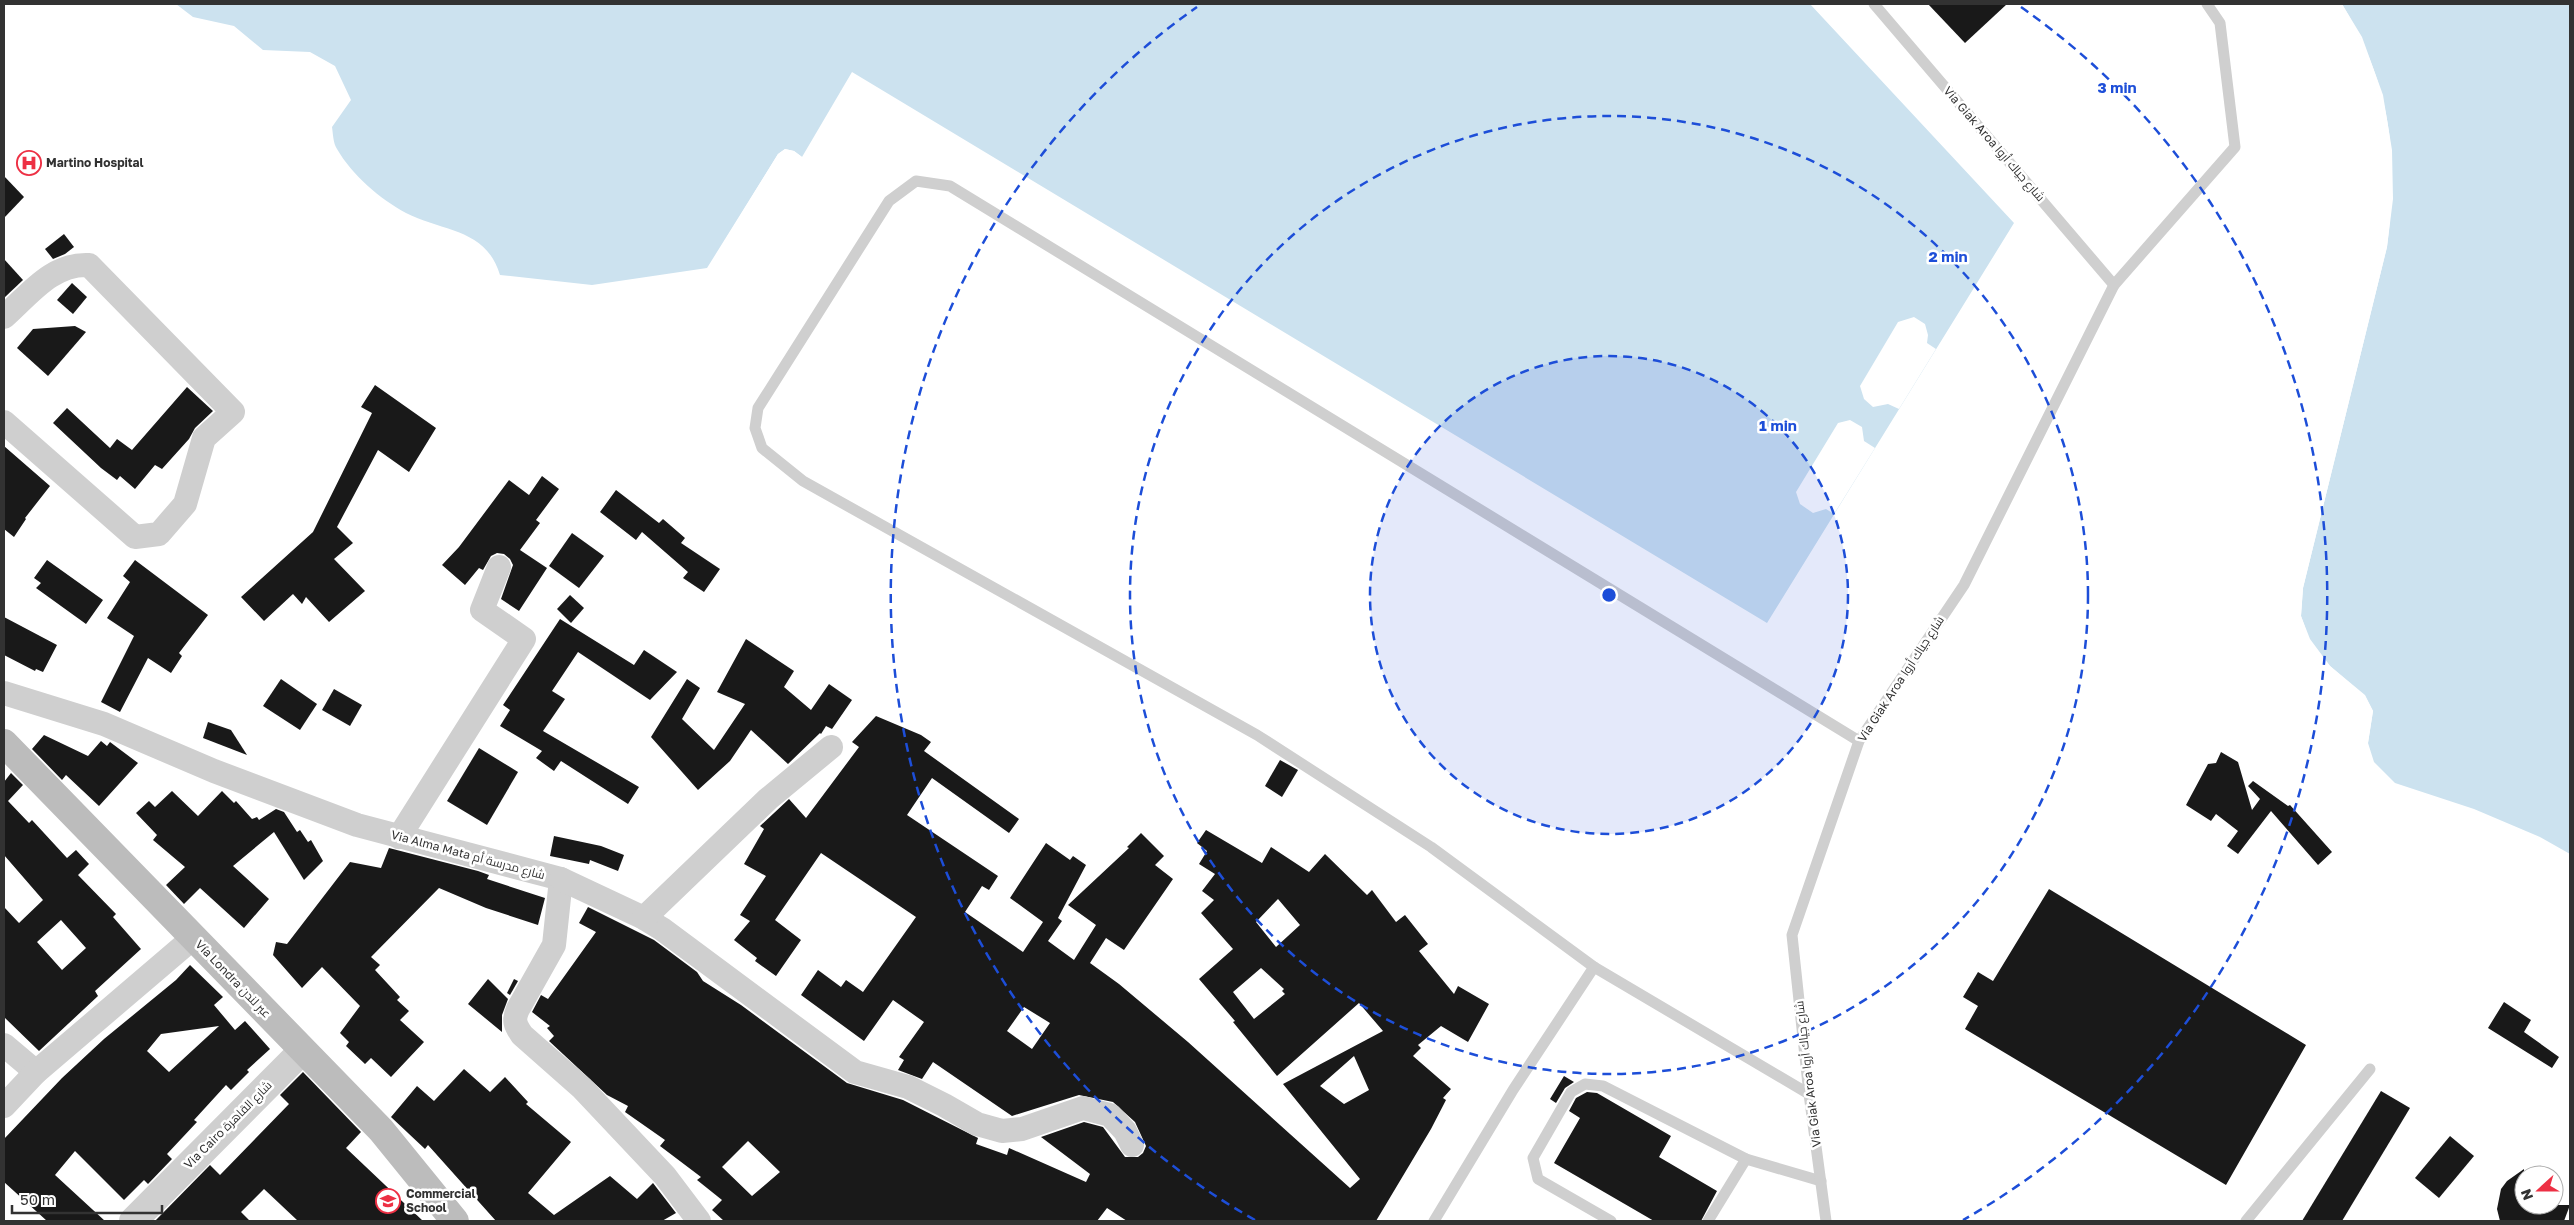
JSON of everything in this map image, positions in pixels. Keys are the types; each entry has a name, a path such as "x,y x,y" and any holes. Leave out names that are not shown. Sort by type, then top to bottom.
{"main road":[{"name":"Vía Londra عبر لندن","path":"4,743 381,1130 455,1221"}],"street":[{"path":"4,316 54,272 75,264 88,265 233,412 204,438 184,504 159,534 135,537 4,422"},
{"path":"399,837 524,639 482,610 499,567"},
{"name":"Via Alma Mata شارع مدرسة أم","path":"4,693 104,724 214,771 357,825 561,879 554,945 514,1017 515,1025 522,1035 582,1088 665,1176 699,1221"},
{"path":"644,918 768,799 831,747"},
{"path":"561,879 644,918 855,1072 908,1087 944,1104 977,1124 1002,1131 1022,1130 1084,1108 1101,1112 1110,1115 1125,1131 1132,1145"},
{"path":"4,1106 36,1072 194,938"},
{"path":"4,1045 36,1072"},
{"name":"Via Cairo شارع القاهرة","path":"132,1221 302,1050"}],"lane":[{"name":"Via Giak Aroa شارع جياك أروا","path":"1874,4 2114,285"},
{"name":"Via Giak Aroa شارع جياك أروا","path":"1826,1221 1809,1094 1792,934 1859,741 1964,584 2114,285 2235,148 2220,23 2207,4"},
{"path":"1809,1094 1594,968 1431,848 1257,735 802,481 762,448 755,428 758,408 889,201 916,181 950,186 1859,741"},
{"path":"1434,1221 1513,1090 1594,968"},
{"path":"2246,1221 2370,1069"},
{"path":"1612,1221 1538,1179 1534,1166 1533,1158 1571,1092 1585,1084 1603,1086 1746,1159 1821,1182"},
{"path":"1708,1221 1746,1159"}],"water":[{"path":"176,4 1810,4 2014,223 1767,623 852,72 802,157 794,151 785,149 778,154 707,268 592,285 500,275 485,248 474,240 406,213 386,201 367,186 350,168 336,147 332,127 351,100 335,66 310,52 263,50 234,26 193,17"},
{"path":"2342,4 2570,4 2570,854 2540,837 2474,809 2395,783 2374,762 2368,743 2373,711 2365,696 2330,666 2309,639 2301,616 2303,588 2387,247 2391,213 2391,150 2381,92 2371,63"}],"pier":[{"path":"2339,4 2342,4 2362,37 2383,95 2392,150 2393,199 2387,247 2303,588 2301,616 2310,639 2330,666 2365,695 2373,711 2368,743 2366,744 2370,711 2363,697 2328,668 2307,640 2298,616 2301,587 2384,246 2390,198 2390,150 2380,95 2360,38"},
{"path":"785,149 794,151 802,157 800,159 786,152 779,156 706,271 778,154"},
{"path":"1914,317 1925,324 1928,335 1927,343 1936,349 1899,409 1888,404 1873,407 1864,399 1860,386 1898,322"},
{"path":"1850,420 1862,427 1864,441 1875,448 1834,514 1826,509 1813,513 1800,504 1796,492 1838,423"}],"building":[{"path":"1928,4 2007,4 1965,43"},
{"path":"4,176 24,197 4,218"},
{"path":"64,234 74,247 65,254 53,259 45,249"},
{"path":"4,259 23,280 4,298"},
{"path":"72,283 87,297 73,314 57,300"},
{"path":"75,326 86,332 48,376 17,348 33,329"},
{"path":"375,385 436,428 409,472 378,450 337,527 353,543 334,559 365,591 329,622 306,597 302,604 293,594 264,621 241,597 313,532 372,413 361,407"},
{"path":"187,387 213,411 195,428 189,439 162,469 155,465 135,489 120,476 117,480 101,468 53,423 67,408 110,448 117,439 132,450"},
{"path":"4,446 50,486 25,518 14,537 4,529"},
{"path":"542,476 559,489 536,520 540,523 520,550 547,568 519,611 501,599 513,565 504,554 497,553 491,556 483,570 479,568 465,585 442,565 459,547 509,480 529,495"},
{"path":"616,490 659,523 663,519 685,538 681,543 720,569 704,592 683,578 688,572 642,532 636,540 600,512"},
{"path":"572,533 604,556 579,588 549,566"},
{"path":"47,560 103,600 86,624 36,588 41,583 34,578"},
{"path":"135,560 208,615 179,653 182,656 171,673 148,658 120,712 101,702 134,636 107,618 130,582 123,576"},
{"path":"570,595 584,608 571,623 557,609"},
{"path":"4,617 57,645 43,672 36,669 35,671 4,655"},
{"path":"560,619 634,665 644,650 677,672 650,700 578,652 552,691 565,699 543,731 639,787 628,804 561,761 554,771 536,758 542,751 500,726 510,710 503,705"},
{"path":"746,639 794,671 784,687 811,710 829,684 852,700 832,729 826,726 821,734 788,764 751,730 730,761 698,790 651,737 687,679 700,688 682,719 714,750 745,704 717,692"},
{"path":"281,679 317,704 300,730 263,706"},
{"path":"334,689 362,705 350,726 322,710"},
{"path":"876,716 921,735 931,742 924,751 1019,819 1009,833 932,778 907,815 998,876 989,890 982,886 965,912 1023,952 1043,922 1010,898 1046,843 1070,860 1073,856 1086,865 1058,918 1062,921 1048,941 1074,960 1096,925 1068,905 1129,848 1127,847 1141,833 1164,856 1155,865 1173,879 1124,950 1106,938 1090,963 1119,984 1188,1042 1350,1188 1360,1179 1283,1084 1383,1031 1359,1003 1277,1076 1233,1022 1235,1021 1199,979 1233,949 1201,913 1214,900 1202,891 1215,874 1199,864 1207,851 1197,843 1206,830 1262,863 1271,847 1309,872 1325,854 1367,895 1372,890 1396,922 1405,915 1428,944 1419,951 1454,994 1458,986 1489,1004 1468,1042 1441,1026 1418,1045 1421,1048 1413,1056 1451,1089 1443,1098 1446,1100 1431,1129 1376,1221 1127,1221 1107,1208 1097,1221 724,1221 712,1210 722,1200 697,1180 701,1177 660,1146 665,1140 625,1112 628,1106 607,1095 549,1041 554,1036 547,1028 550,1026 532,1012 541,995 548,999 596,932 579,923 588,907 654,940 697,972 703,981 741,1005 847,1083 903,1100 978,1138 976,1144 1007,1155 1009,1148 1086,1182 1090,1174 1041,1137 1084,1122 1103,1127 1125,1157 1138,1157 1143,1153 1146,1146 1135,1122 1113,1102 1079,1095 1012,1116 933,1062 922,1079 898,1070 904,1060 899,1057 924,1022 893,1000 864,1041 801,995 818,970 841,987 846,980 863,992 916,917 821,853 775,920 801,940 776,976 755,961 757,958 734,940 750,921 740,915 766,876 744,864 764,829 760,826 789,799 806,818 859,747 852,742","holes":["1278,899 1300,925 1276,947 1256,922","1261,968 1284,989 1282,991 1285,994 1254,1019 1233,992","1024,1007 1050,1023 1032,1049 1007,1031","1354,1056 1369,1090 1344,1104 1320,1086","748,1141 780,1172 752,1196 722,1167"]},
{"path":"208,722 231,730 247,755 203,738"},
{"path":"44,735 88,756 101,741 107,746 110,742 138,763 99,806 66,775 62,780 32,749"},
{"path":"479,748 518,772 487,825 447,801"},
{"path":"2221,752 2238,762 2252,810 2260,799 2248,786 2253,781 2288,806 2290,805 2332,852 2318,865 2271,811 2238,854 2227,846 2238,831 2216,814 2211,821 2186,805 2208,764 2216,763"},
{"path":"1280,760 1298,770 1282,797 1265,786"},
{"path":"11,773 23,785 8,801 29,823 32,820 67,858 76,850 89,864 78,875 116,914 113,917 141,949 95,991 98,996 39,1051 4,1017 4,907 19,923 43,900 4,855 4,782","holes":["61,920 86,948 62,970 37,942"]},
{"path":"172,791 198,816 222,791 234,803 236,801 252,819 257,817 259,820 276,809 284,812 297,832 300,830 308,842 311,840 323,861 304,880 274,832 233,866 269,899 244,928 200,888 184,904 166,885 185,867 153,840 157,835 136,813 149,801 155,807"},
{"path":"554,836 601,846 624,855 618,871 590,860 589,864 550,856"},
{"path":"389,848 478,871 489,875 487,879 545,898 538,925 486,908 439,888 371,957 380,965 375,970 400,997 397,1000 409,1011 400,1020 424,1042 391,1077 371,1058 365,1064 346,1046 349,1042 340,1033 360,1006 322,967 302,988 273,955 276,942 287,944 350,862 381,868"},
{"path":"2049,889 2306,1045 2226,1185 1965,1029 1978,1006 1963,997 1978,972 1993,981"},
{"path":"190,965 223,997 214,1005 235,1030 245,1021 270,1049 247,1070 249,1072 231,1090 226,1085 194,1120 197,1122 167,1154 172,1159 148,1184 144,1180 124,1200 75,1151 55,1175 105,1221 47,1221 4,1182 4,1139 62,1078 104,1039 176,980","holes":["219,1026 169,1072 147,1051 161,1034"]},
{"path":"488,979 508,999 502,1015 502,1032 468,1004"},
{"path":"514,979 518,981 510,995 507,993"},
{"path":"2504,1002 2531,1020 2524,1032 2559,1057 2552,1068 2488,1028"},
{"path":"464,1069 490,1092 505,1077 528,1102 526,1104 571,1142 528,1193 554,1215 610,1176 637,1199 653,1183 676,1213 662,1221 496,1221 428,1145 425,1149 391,1117 417,1086 434,1101"},
{"path":"303,1072 361,1132 346,1148 423,1221 298,1221 264,1189 241,1212 250,1221 155,1221 210,1165 220,1175 289,1104 280,1095"},
{"path":"1564,1076 1574,1082 1565,1088 1556,1103 1550,1099"},
{"path":"2381,1091 2410,1108 2342,1221 2302,1221"},
{"path":"1587,1092 1597,1093 1671,1136 1659,1157 1717,1191 1701,1221 1654,1221 1554,1163 1580,1118 1569,1111 1576,1098"},
{"path":"2450,1136 2474,1156 2439,1198 2415,1178"},
{"path":"2514,1176 2514,1215 2564,1215 2564,1205 2570,1205 2564,1221 2500,1221 2497,1209 2501,1189"}],"place":[{"name":"Martino Hospital","path":"29,163"},
{"name":"Commercial School","path":"388,1201"}]}
